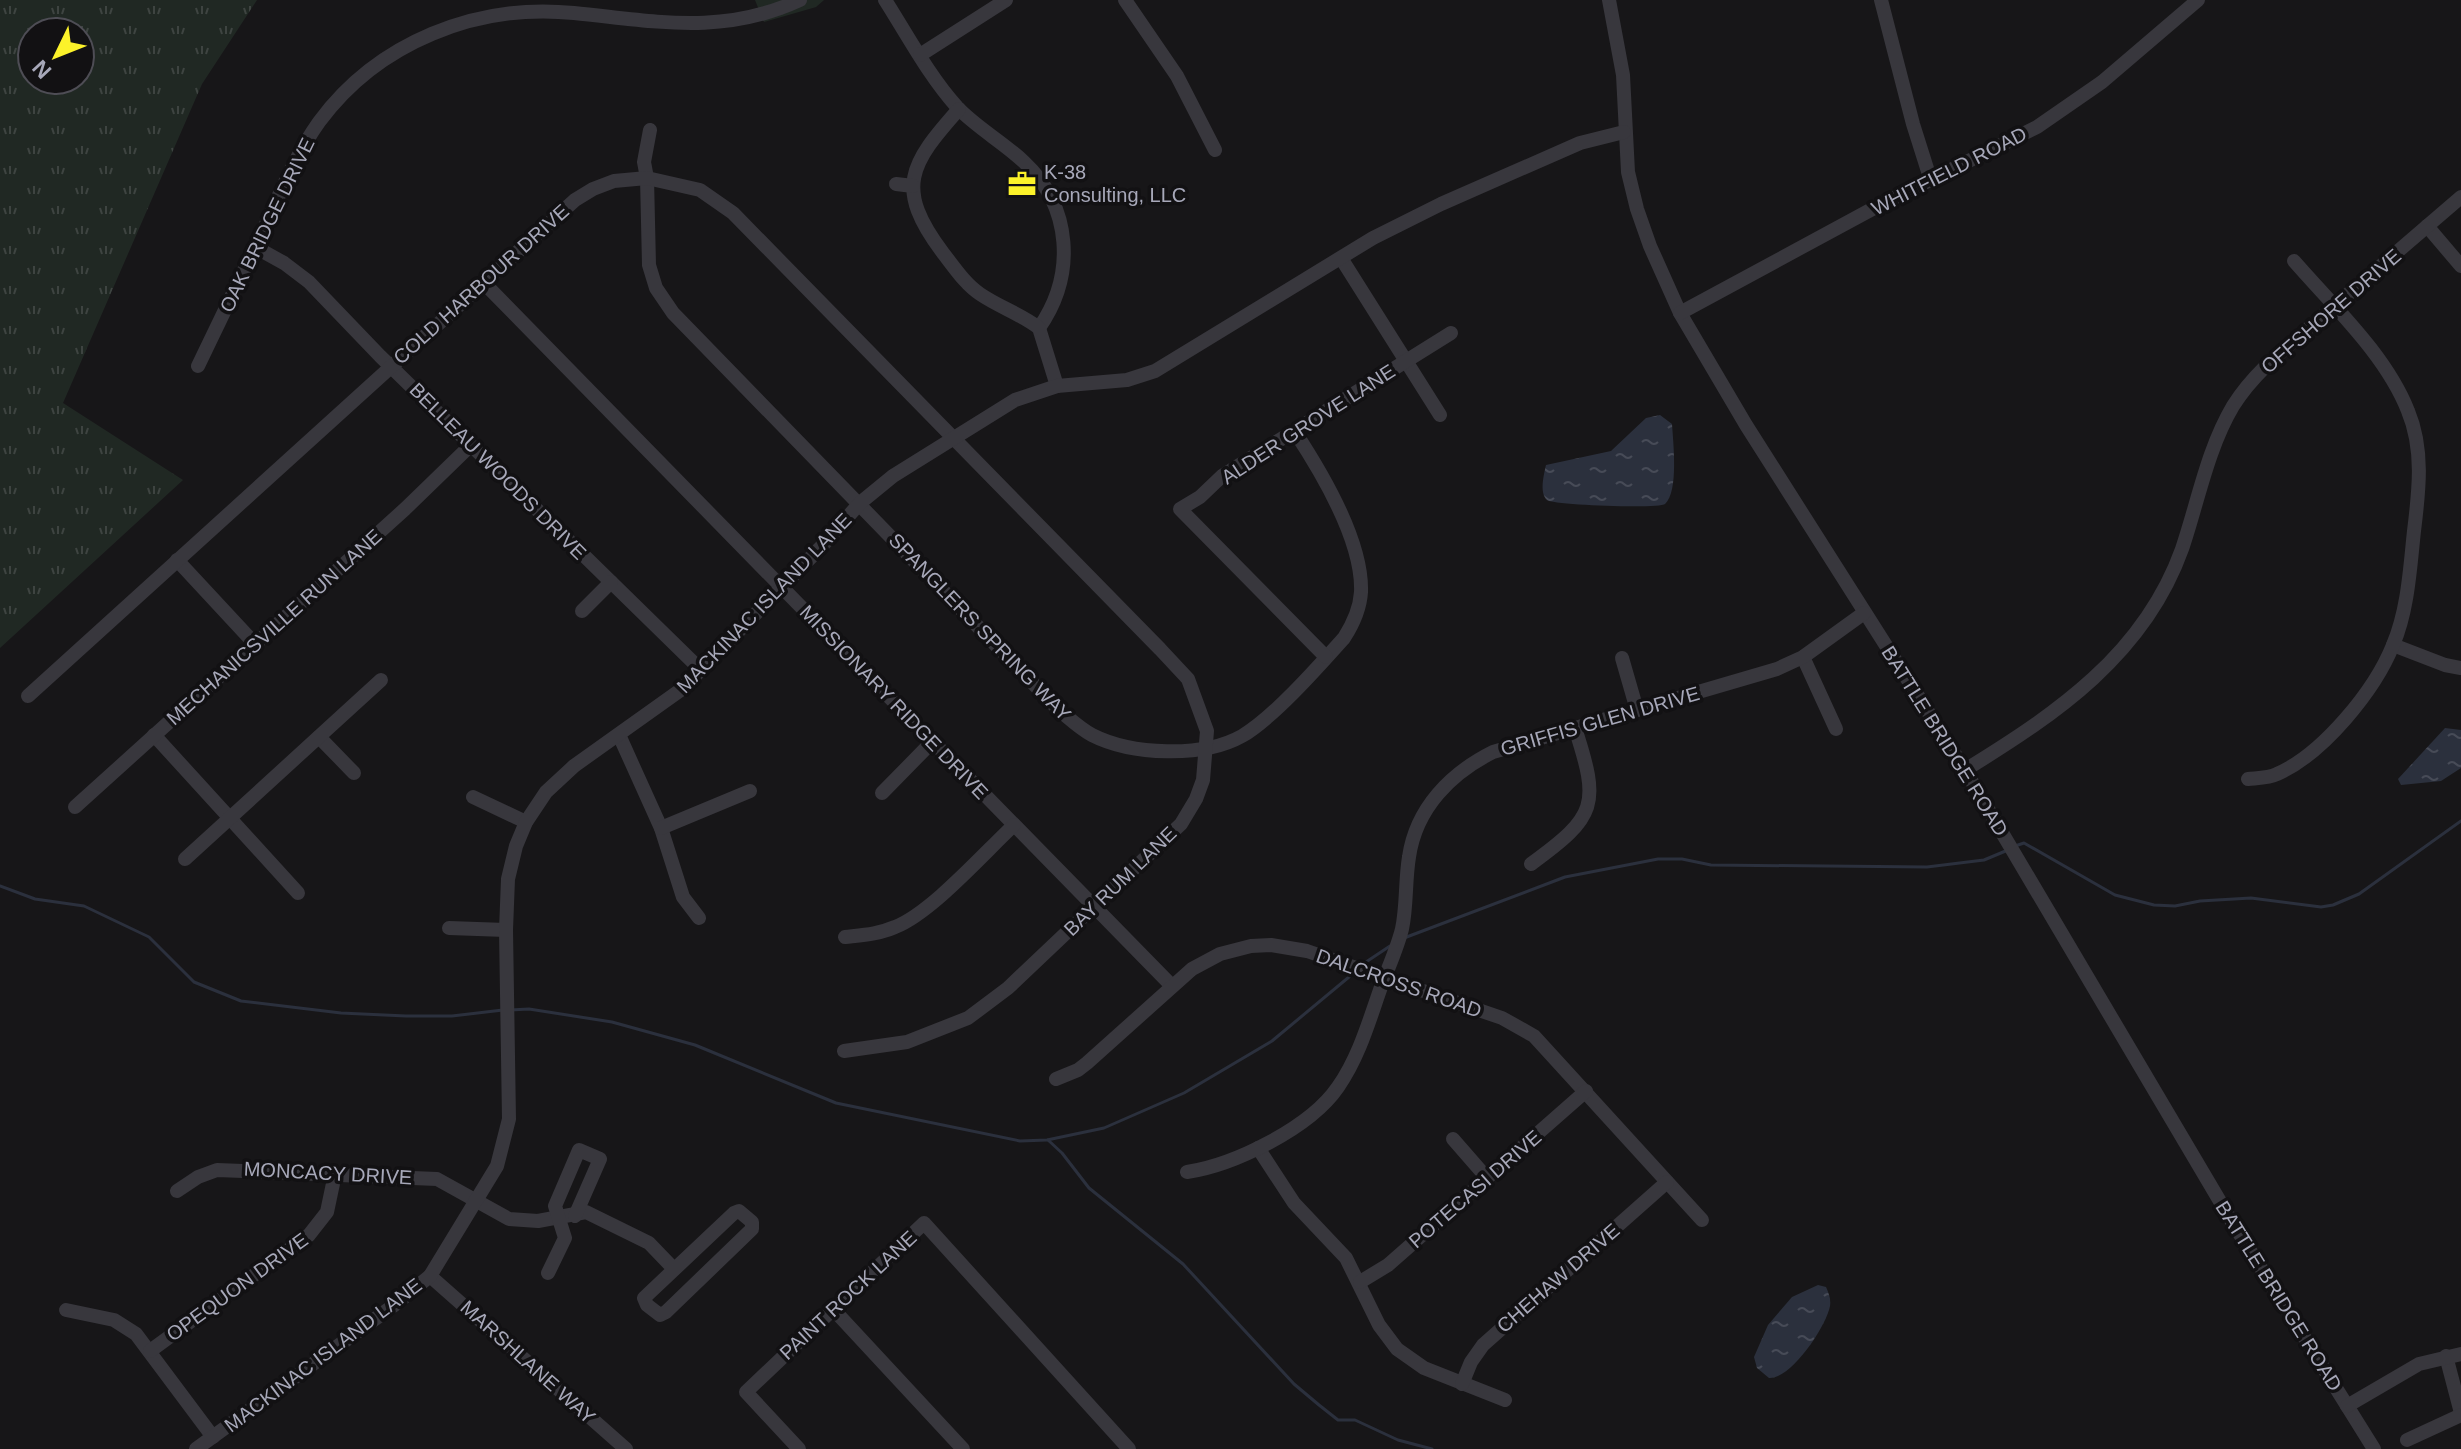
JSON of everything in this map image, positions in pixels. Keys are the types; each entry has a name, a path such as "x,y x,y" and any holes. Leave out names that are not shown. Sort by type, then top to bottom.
{"street":[{"name":"OAK BRIDGE DRIVE","path":"198,366 296,161 331,108 385,59 424,36 464,21 532,11 687,25 758,16 800,0"},
{"path":"885,0 937,82 959,109 1040,177 1054,200 1063,228 1065,255 1061,284 1052,310 1039,328"},
{"path":"920,55 1006,0"},
{"path":"1125,0 1177,76 1215,150"},
{"name":"BATTLE BRIDGE ROAD","path":"1609,0 1623,75 1628,172 1637,209 1680,313 1713,373 1965,770 2231,1220 2374,1449"},
{"path":"1881,0 1931,181"},
{"name":"WHITFIELD ROAD","path":"1680,313 1876,207 2037,127 2091,90 2198,0"},
{"path":"959,109 918,159 913,186 917,210 928,234 977,292 1039,328 1057,386"},
{"name":"SPANGLERS SPRING WAY","path":"650,130 644,162 649,265 656,288 673,313 1058,709 1080,727 1121,746 1153,750 1205,749 1234,740 1253,728 1344,638 1360,600 1360,577 1331,490 1295,432"},
{"name":"MACKINAC ISLAND LANE","path":"196,1449 430,1276 478,1201 502,1153 509,1119 508,879 526,822 558,779 669,700 860,503 893,476 1015,400 1057,386 1127,380 1155,371 1373,238 1580,143 1624,132"},
{"name":"COLD HARBOUR DRIVE","path":"28,696 555,216 593,189 614,181 647,178 700,190 733,213 953,438"},
{"path":"896,184 913,186"},
{"name":"OFFSHORE DRIVE","path":"1965,770 2075,697 2107,667 2156,601 2181,552 2214,446 2233,406 2264,368 2461,197"},
{"path":"2427,226 2461,266"},
{"name":"BELLEAU WOODS DRIVE","path":"255,247 297,272 701,670"},
{"path":"1341,258 1440,415"},
{"path":"2248,779 2276,775 2318,747 2361,700 2393,645 2406,595 2418,500 2420,472 2416,439 2409,413 2394,380 2294,261"},
{"name":"MISSIONARY RIDGE DRIVE","path":"483,282 1171,985"},
{"name":"ALDER GROVE LANE","path":"1326,657 1180,509 1200,497 1222,476 1451,333"},
{"name":"BAY RUM LANE","path":"844,1051 907,1042 968,1018 1008,988 1181,824 1200,790 1207,731 1188,679 953,438"},
{"name":"MECHANICSVILLE RUN LANE","path":"75,807 405,509 471,445"},
{"path":"177,560 254,643"},
{"path":"582,611 611,582"},
{"name":"GRIFFIS GLEN DRIVE","path":"1187,1172 1226,1164 1258,1148 1319,1108 1337,1089 1357,1054 1401,933 1412,842 1422,817 1440,791 1463,769 1493,752 1777,669 1803,657 1864,613"},
{"path":"2393,645 2461,668"},
{"path":"1803,657 1836,729"},
{"path":"1622,658 1637,710"},
{"path":"185,859 381,680"},
{"path":"1531,864 1573,832 1587,806 1590,778 1575,728"},
{"path":"154,735 298,893"},
{"path":"619,735 661,828 683,897 699,918"},
{"path":"319,737 354,773"},
{"path":"882,793 932,742"},
{"path":"661,828 750,791"},
{"path":"473,797 526,822"},
{"path":"845,937 879,933 921,912 1014,825"},
{"path":"449,928 506,930"},
{"name":"DALCROSS ROAD","path":"1056,1079 1087,1063 1171,985 1207,959 1251,946 1271,945 1307,951 1502,1018 1534,1036 1702,1220"},
{"name":"POTECASI DRIVE","path":"1360,1282 1388,1265 1586,1091"},
{"path":"1453,1139 1487,1178"},
{"path":"1258,1148 1281,1188 1337,1246 1360,1282 1379,1325 1397,1349 1424,1368 1505,1400"},
{"name":"MONCACY DRIVE","path":"177,1191 198,1177 217,1170 437,1179 509,1219 526,1222 586,1212 649,1243 674,1269"},
{"name":"OPEQUON DRIVE","path":"150,1351 309,1235 327,1212 335,1174"},
{"name":"CHEHAW DRIVE","path":"1462,1384 1471,1362 1483,1345 1667,1182"},
{"path":"739,1211 752,1222 752,1229 660,1315 647,1305 644,1298 674,1269 734,1213 739,1211"},
{"path":"548,1273 565,1238 567,1217"},
{"name":"PAINT ROCK LANE","path":"799,1449 746,1392 924,1223 1129,1449"},
{"name":"MARSHLANE WAY","path":"430,1276 626,1449"},
{"path":"833,1309 963,1449"},
{"path":"66,1310 114,1320 136,1334 213,1437"},
{"path":"2347,1406 2419,1364 2454,1355 2461,1414 2407,1440"}],"green space":[{"path":"0,0 257,0 202,84 63,403 183,480 0,648"},
{"path":"755,0 824,0 816,7 764,22"}],"water":[{"path":"1660,415 1672,424 1674,478 1665,504 1585,505 1547,500 1543,493 1546,465 1611,451 1646,418"},
{"path":"2445,728 2461,730 2461,768 2441,781 2401,785 2398,779"},
{"path":"1818,1285 1826,1287 1830,1301 1822,1326 1797,1361 1778,1376 1769,1378 1757,1368 1754,1357 1768,1325 1792,1297"}],"waterway":[{"path":"2015,846 2024,843 2115,895 2154,905 2175,906 2251,898 2321,907 2359,894 2461,821"},
{"path":"1404,938 1565,877 1658,859 1682,859 1711,865 1927,867 1984,860 2008,850"},
{"path":"0,886 35,899 84,906 149,937 194,982 241,1001 341,1013 406,1016 452,1016 503,1010"},
{"path":"1363,964 1390,946"},
{"path":"510,1010 529,1009 612,1022 695,1045 836,1103 1020,1141 1047,1140 1104,1128 1184,1093 1272,1041 1355,972"},
{"path":"1048,1140 1089,1188 1183,1264 1294,1384 1319,1405 1338,1420 1355,1420 1398,1440 1432,1449"}],"place":[{"name":"K-38 Consulting, LLC","path":"1022,184"}]}
